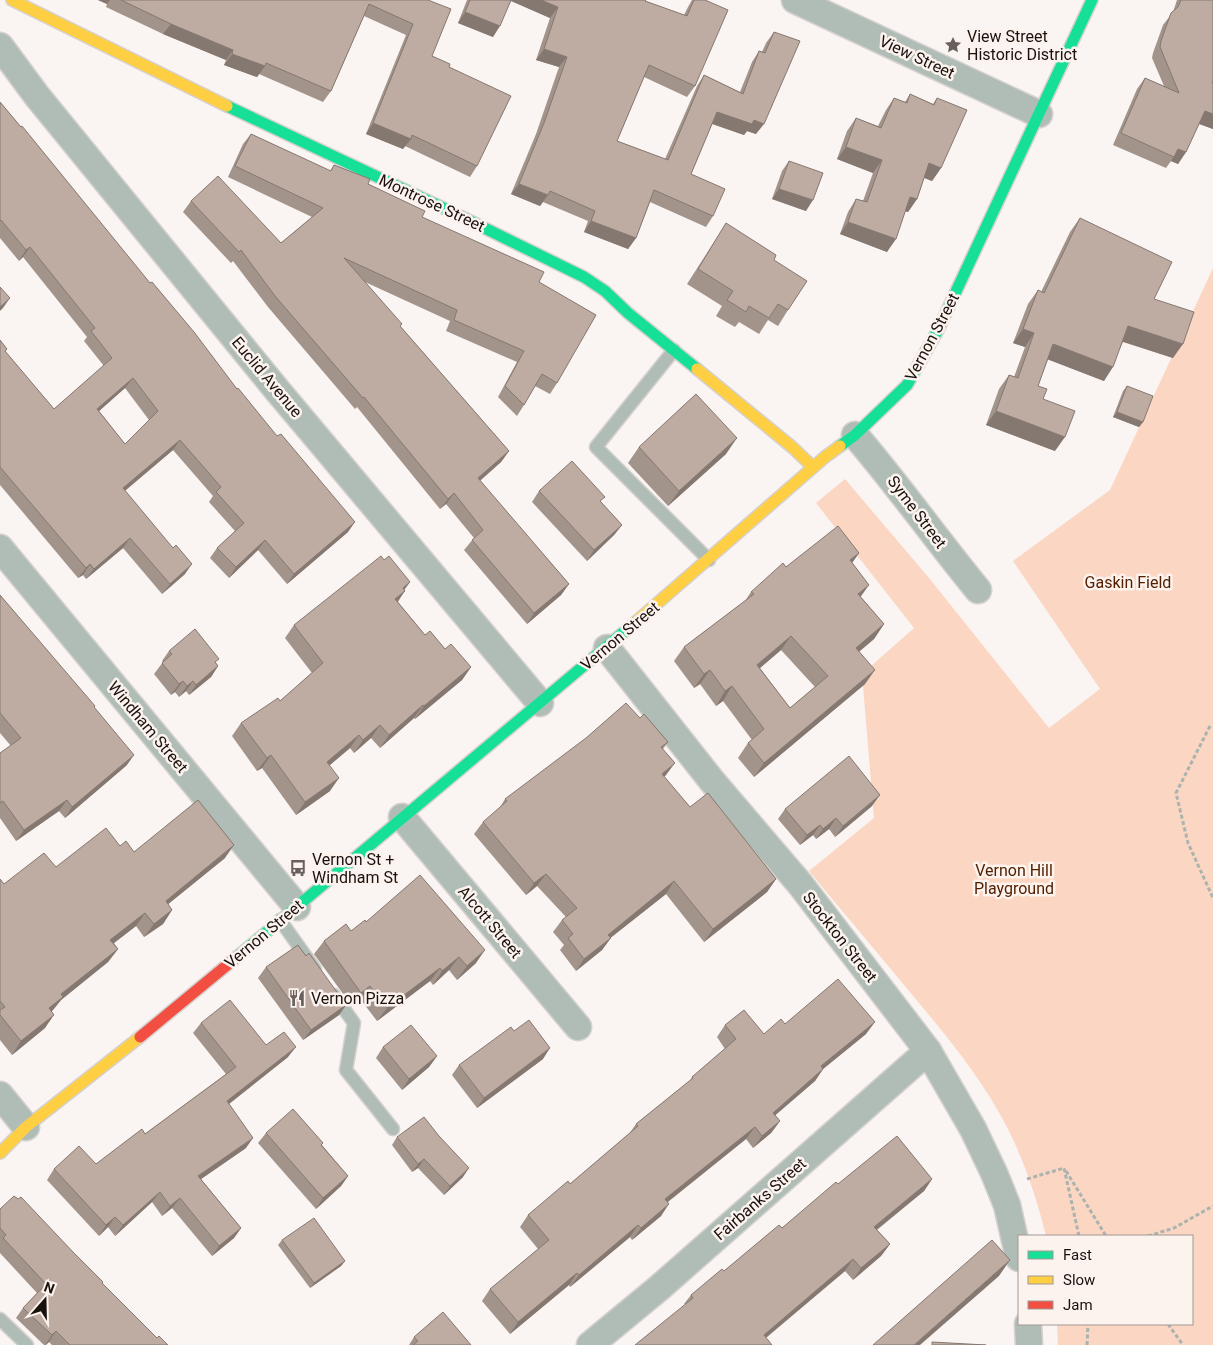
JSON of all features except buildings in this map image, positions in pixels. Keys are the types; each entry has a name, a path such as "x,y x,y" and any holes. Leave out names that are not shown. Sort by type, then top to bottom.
{"street":[{"name":"Montrose Street","path":"12,0 584,277 605,291 628,313 814,467"},
{"name":"View Street","path":"795,0 1039,114"},
{"name":"Vernon Street","path":"0,1153 26,1127 159,1022 402,817 607,648 814,467 855,434 907,385 938,330 1092,0"},
{"name":"Euclid Avenue","path":"0,46 44,104 259,368 540,703"},
{"name":"Syme Street","path":"855,434 883,466 953,560 978,590"},
{"name":"Windham Street","path":"0,548 288,914"},
{"name":"Stockton Street","path":"607,648 712,781 800,884 928,1051 973,1129 1000,1187 1018,1254"},
{"name":"Alcott Street","path":"402,817 578,1027"},
{"name":"Fairbanks Street","path":"590,1345 666,1281 928,1051"},
{"path":"0,1094 26,1127"},
{"path":"1028,1325 1029,1345"}],"lane":[{"path":"674,350 596,447 709,560"},
{"path":"288,914 323,980 354,1023 346,1070 393,1129"},
{"path":"0,1319 26,1345"}],"path":[{"path":"1210,726 1176,794 1188,843 1213,898"},
{"path":"1000,1187 1064,1168"},
{"path":"1064,1168 1079,1235"},
{"path":"1064,1168 1105,1235"},
{"path":"1151,1235 1174,1228 1213,1206"},
{"path":"1087,1345 1088,1325"},
{"path":"1169,1325 1183,1345"}],"green space":[{"name":"Vernon Hill Playground","path":"1213,268 1213,1345 1058,1345 1057,1325 1193,1325 1193,1235 1046,1235 1035,1195 1020,1155 987,1092 936,1024 809,871 874,818 862,674 914,628 816,503 845,479 929,578 1049,728 1100,689 1013,561 1110,490"}],"traffic: fast":[{"path":"840,446 855,435 907,385 938,330 1092,0"},
{"path":"227,106 456,214 584,277 605,291 628,313 697,369"},
{"path":"238,956 637,621"}],"traffic: slow":[{"path":"12,0 227,106"},
{"path":"697,369 792,447 813,467"},
{"path":"637,621 840,446"},
{"path":"0,1153 26,1127 140,1037"}],"traffic: jam":[{"path":"140,1037 238,956"}],"place":[{"name":"View Street Historic District","path":"953,45"},
{"name":"Vernon St + Windham St","path":"298,868"},
{"name":"Vernon Pizza","path":"297,998"}],"park label":[{"name":"Gaskin Field","path":"1128,582"}]}
